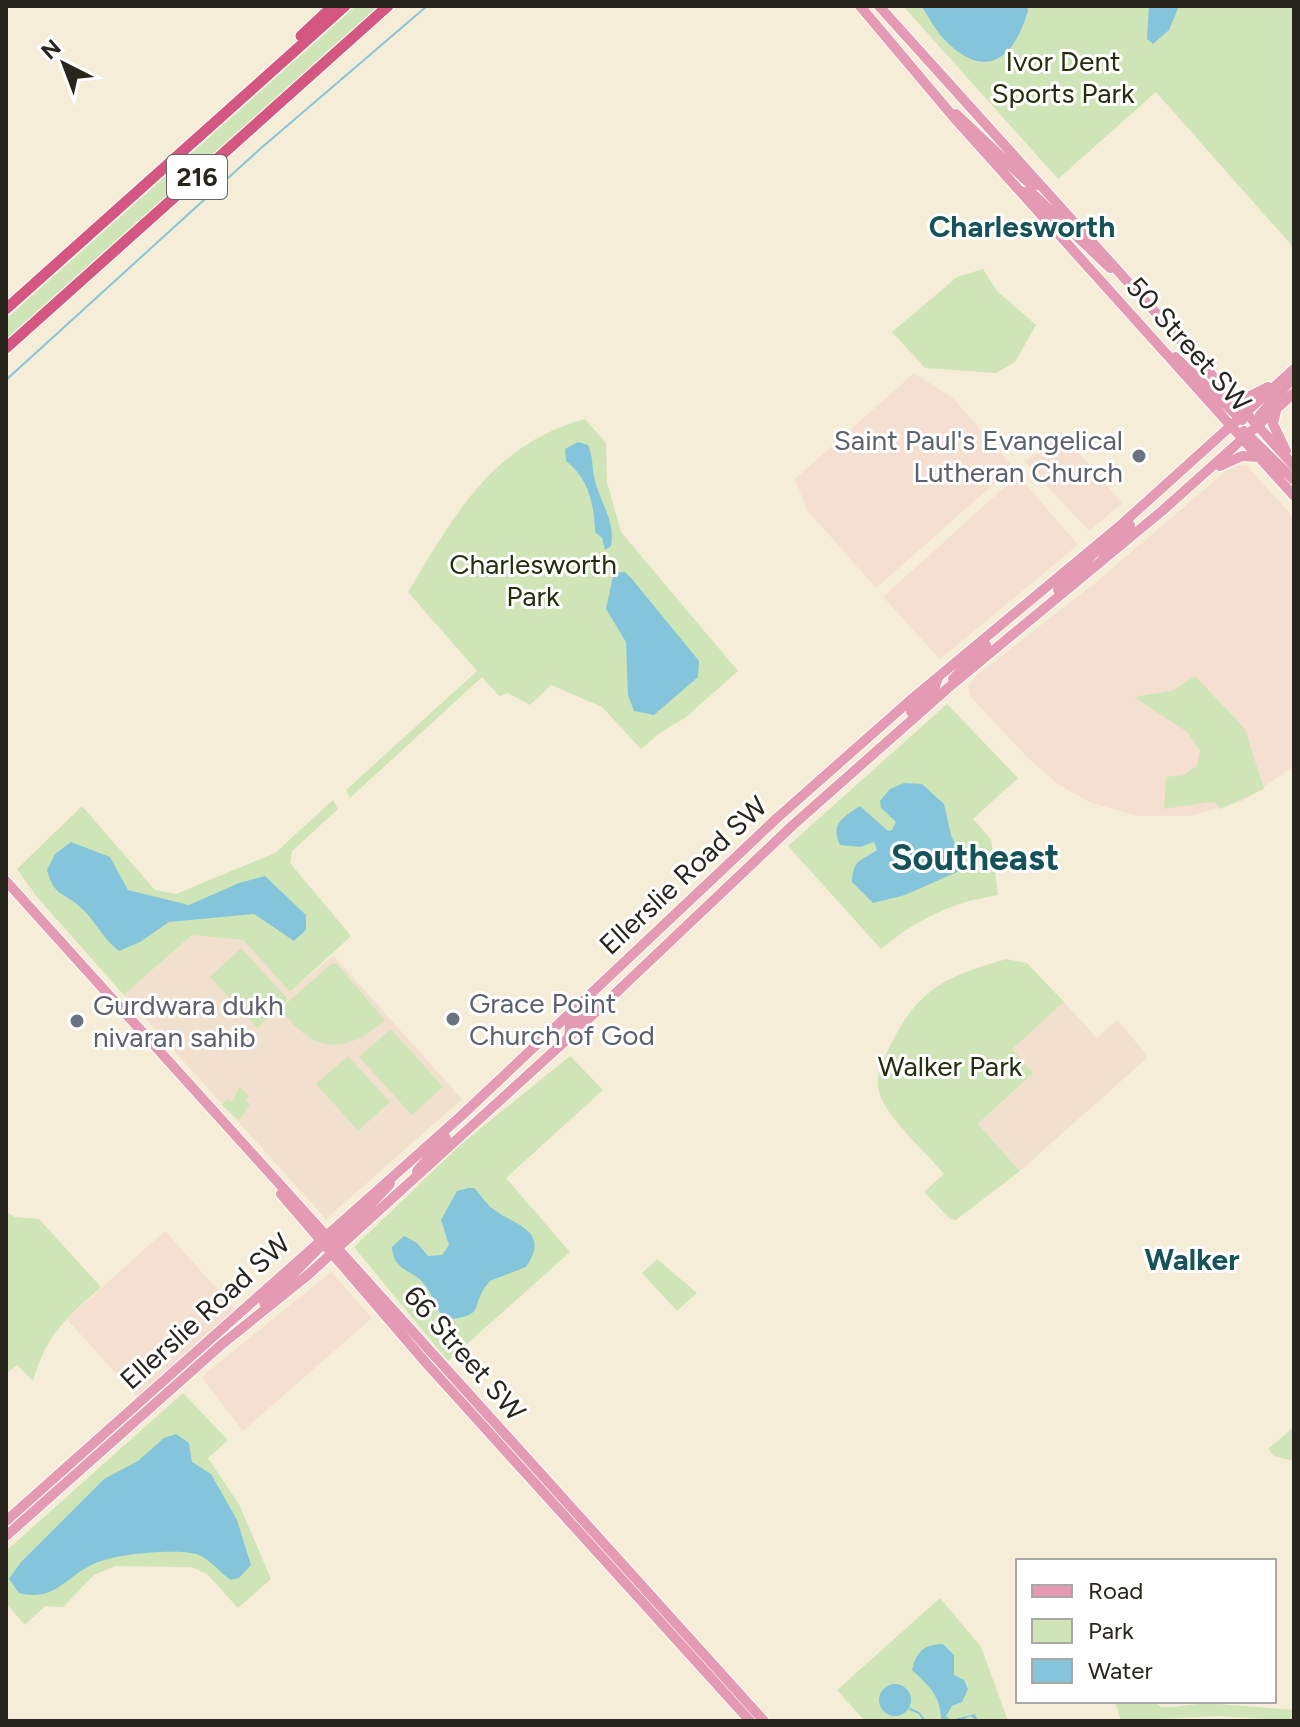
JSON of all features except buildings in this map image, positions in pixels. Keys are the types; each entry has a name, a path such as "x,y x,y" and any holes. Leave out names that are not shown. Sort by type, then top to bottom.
{"highway":[{"path":"263,79 333,6"},
{"name":"216","path":"6,309 345,6"},
{"name":"216","path":"6,348 388,6"}],"main road":[{"name":"50 Street SW","path":"860,6 943,105 1231,426"},
{"name":"50 Street SW","path":"879,6 1232,397 1250,430 1259,457 1294,496"},
{"path":"943,105 976,129 1029,183 1043,186"},
{"path":"1020,191 1033,194 1088,250 1128,281"},
{"path":"1149,335 1242,415"},
{"path":"1232,397 1248,397 1291,375"},
{"path":"1250,430 1291,375"},
{"name":"Ellerslie Road SW","path":"6,1536 252,1321 413,1158 560,1025 640,946 938,677 1098,544 1291,375"},
{"name":"Ellerslie Road SW","path":"6,1521 329,1244 410,1183 716,896 875,752 1294,393"},
{"path":"1280,406 1273,424 1294,464"},
{"path":"1231,426 1250,430 1294,480"},
{"name":"50 Street SW","path":"1250,430 1294,464"},
{"path":"1204,473 1242,456 1259,457"},
{"path":"1100,562 1103,552 1169,482"},
{"path":"1025,624 1095,555 1098,544"},
{"path":"948,688 954,674 1016,612"},
{"path":"875,752 934,689 938,677"},
{"name":"66 Street SW","path":"6,881 287,1201 389,1302 764,1721"},
{"path":"569,1037 570,1026 640,946"},
{"name":"66 Street SW","path":"129,1019 138,1024 750,1721"},
{"path":"509,1092 559,1037 560,1025"},
{"path":"461,1116 470,1126"},
{"path":"410,1183 423,1160 459,1125 461,1116"}],"shaded area":[{"path":"914,373 954,399 1013,467 876,588 807,510 795,479"},
{"path":"1060,431 1122,503 1089,531 1025,462"},
{"path":"1239,465 1247,466 1294,518 1294,766 1245,800 1190,816 1137,816 1089,802 1058,784 1029,759 970,696 968,686 976,676 1100,579 1226,471"},
{"path":"1018,475 1078,545 940,659 883,597"},
{"path":"192,935 243,940 290,992 333,955 462,1099 326,1219 124,995"},
{"path":"1064,1002 1097,1038 1117,1020 1146,1054 1146,1059 1020,1171 978,1125 1033,1073 1011,1049"},
{"path":"165,1231 236,1310 138,1398 67,1319"},
{"path":"331,1272 372,1318 243,1431 203,1379 204,1375"}],"green space":[{"path":"356,6 379,6 6,340 6,319"},
{"name":"Ivor Dent Sports Park","path":"903,6 1294,6 1294,248 1156,92 1058,179"},
{"path":"983,269 997,291 1036,325 1015,362 996,373 925,368 892,332 957,277"},
{"name":"Charlesworth Park","path":"585,419 606,443 607,482 621,532 738,671 685,718 641,749 602,707 551,685 530,705 508,693 499,696 482,677 350,798 346,790 477,671 408,592 442,536 479,486 500,465 553,430"},
{"path":"1195,676 1245,729 1264,789 1220,809 1216,803 1210,802 1164,809 1166,777 1183,775 1197,766 1200,751 1187,732 1134,697 1172,691"},
{"path":"947,704 1018,778 973,819 991,839 998,895 965,902 935,914 881,949 788,846"},
{"path":"333,800 338,809 292,851 290,863 351,936 290,992 243,940 192,935 124,995 36,896 17,869 82,806 155,890 176,894 275,853"},
{"path":"241,948 288,999 257,1028 210,977"},
{"name":"Walker Park","path":"1006,959 1027,963 1064,1002 1012,1049 1033,1073 978,1124 1020,1171 956,1220 950,1219 924,1192 944,1174 889,1112 878,1086 881,1065 899,1029 922,999 935,988 965,972"},
{"path":"331,964 337,964 385,1020 356,1040 342,1044 316,1041 304,1034 280,1009"},
{"path":"391,1029 443,1087 412,1115 359,1057"},
{"path":"348,1056 390,1102 358,1131 316,1084"},
{"path":"570,1056 603,1090 506,1178 570,1252 448,1361 354,1247 460,1145"},
{"path":"240,1086 249,1096 246,1100 250,1104 239,1121 222,1105 227,1099 232,1102"},
{"path":"6,1211 15,1217 39,1219 101,1287 51,1339 33,1381 17,1365 6,1374"},
{"path":"657,1259 697,1293 677,1311 642,1273"},
{"path":"183,1393 228,1440 208,1458 239,1504 271,1579 238,1608 207,1574 191,1567 115,1566 94,1575 63,1607 45,1606 25,1625 6,1603 6,1551"},
{"path":"1294,1427 1294,1461 1274,1456 1268,1449"},
{"path":"940,1598 981,1647 1008,1721 865,1721 837,1690"},
{"path":"1116,1703 1156,1703 1161,1707 1173,1707 1206,1703 1294,1710 1294,1721 1218,1716 1121,1721"}],"water":[{"path":"921,6 1027,6 1028,11 1014,43 995,60 984,62 958,51 940,34"},
{"path":"1149,6 1179,6 1169,30 1153,44 1147,39"},
{"path":"578,442 588,445 596,486 611,528 611,546 605,550 602,538 595,532 585,484 566,461 565,449"},
{"path":"612,556 618,572 625,572 632,579 699,661 698,677 654,715 634,711 628,695 626,642 606,609 613,576"},
{"path":"904,783 922,784 944,804 951,835 966,868 905,895 873,903 852,882 856,865 877,850 874,842 860,847 840,845 837,826 860,806 888,831 892,830 896,822 881,808 880,801 890,789"},
{"path":"71,842 110,857 128,890 189,905 239,883 265,876 306,915 306,930 294,941 254,914 169,922 140,942 119,951 86,912 56,889 50,879 47,870 55,854"},
{"path":"474,1188 493,1209 529,1232 535,1246 526,1267 490,1281 473,1312 447,1320 422,1282 396,1262 392,1247 404,1236 417,1243 428,1256 442,1255 449,1245 441,1220 457,1191"},
{"path":"176,1434 189,1443 192,1462 211,1474 237,1520 251,1565 239,1578 231,1580 196,1554 159,1552 100,1561 50,1592 19,1593 9,1579 21,1562 104,1479 138,1461 164,1438"},
{"path":"943,1644 954,1655 954,1675 964,1680 968,1689 962,1702 952,1706 946,1716 951,1720 975,1714 978,1721 970,1716 961,1721 941,1721 936,1698 912,1670 922,1651"},
{"path":"895,1684 906,1689 911,1700 906,1711 895,1716 884,1711 879,1700 884,1689"}],"waterway":[{"path":"6,380 260,149 427,6"},
{"path":"910,1709 919,1713 925,1721"}],"place":[{"name":"Saint Paul's Evangelical Lutheran Church","path":"1139,456"},
{"name":"Grace Point Church of God","path":"453,1019"},
{"name":"Gurdwara dukh nivaran sahib","path":"77,1021"}],"district":[{"name":"Charlesworth","path":"1022,227"},
{"name":"Southeast","path":"975,857"},
{"name":"Walker","path":"1192,1260"}]}
